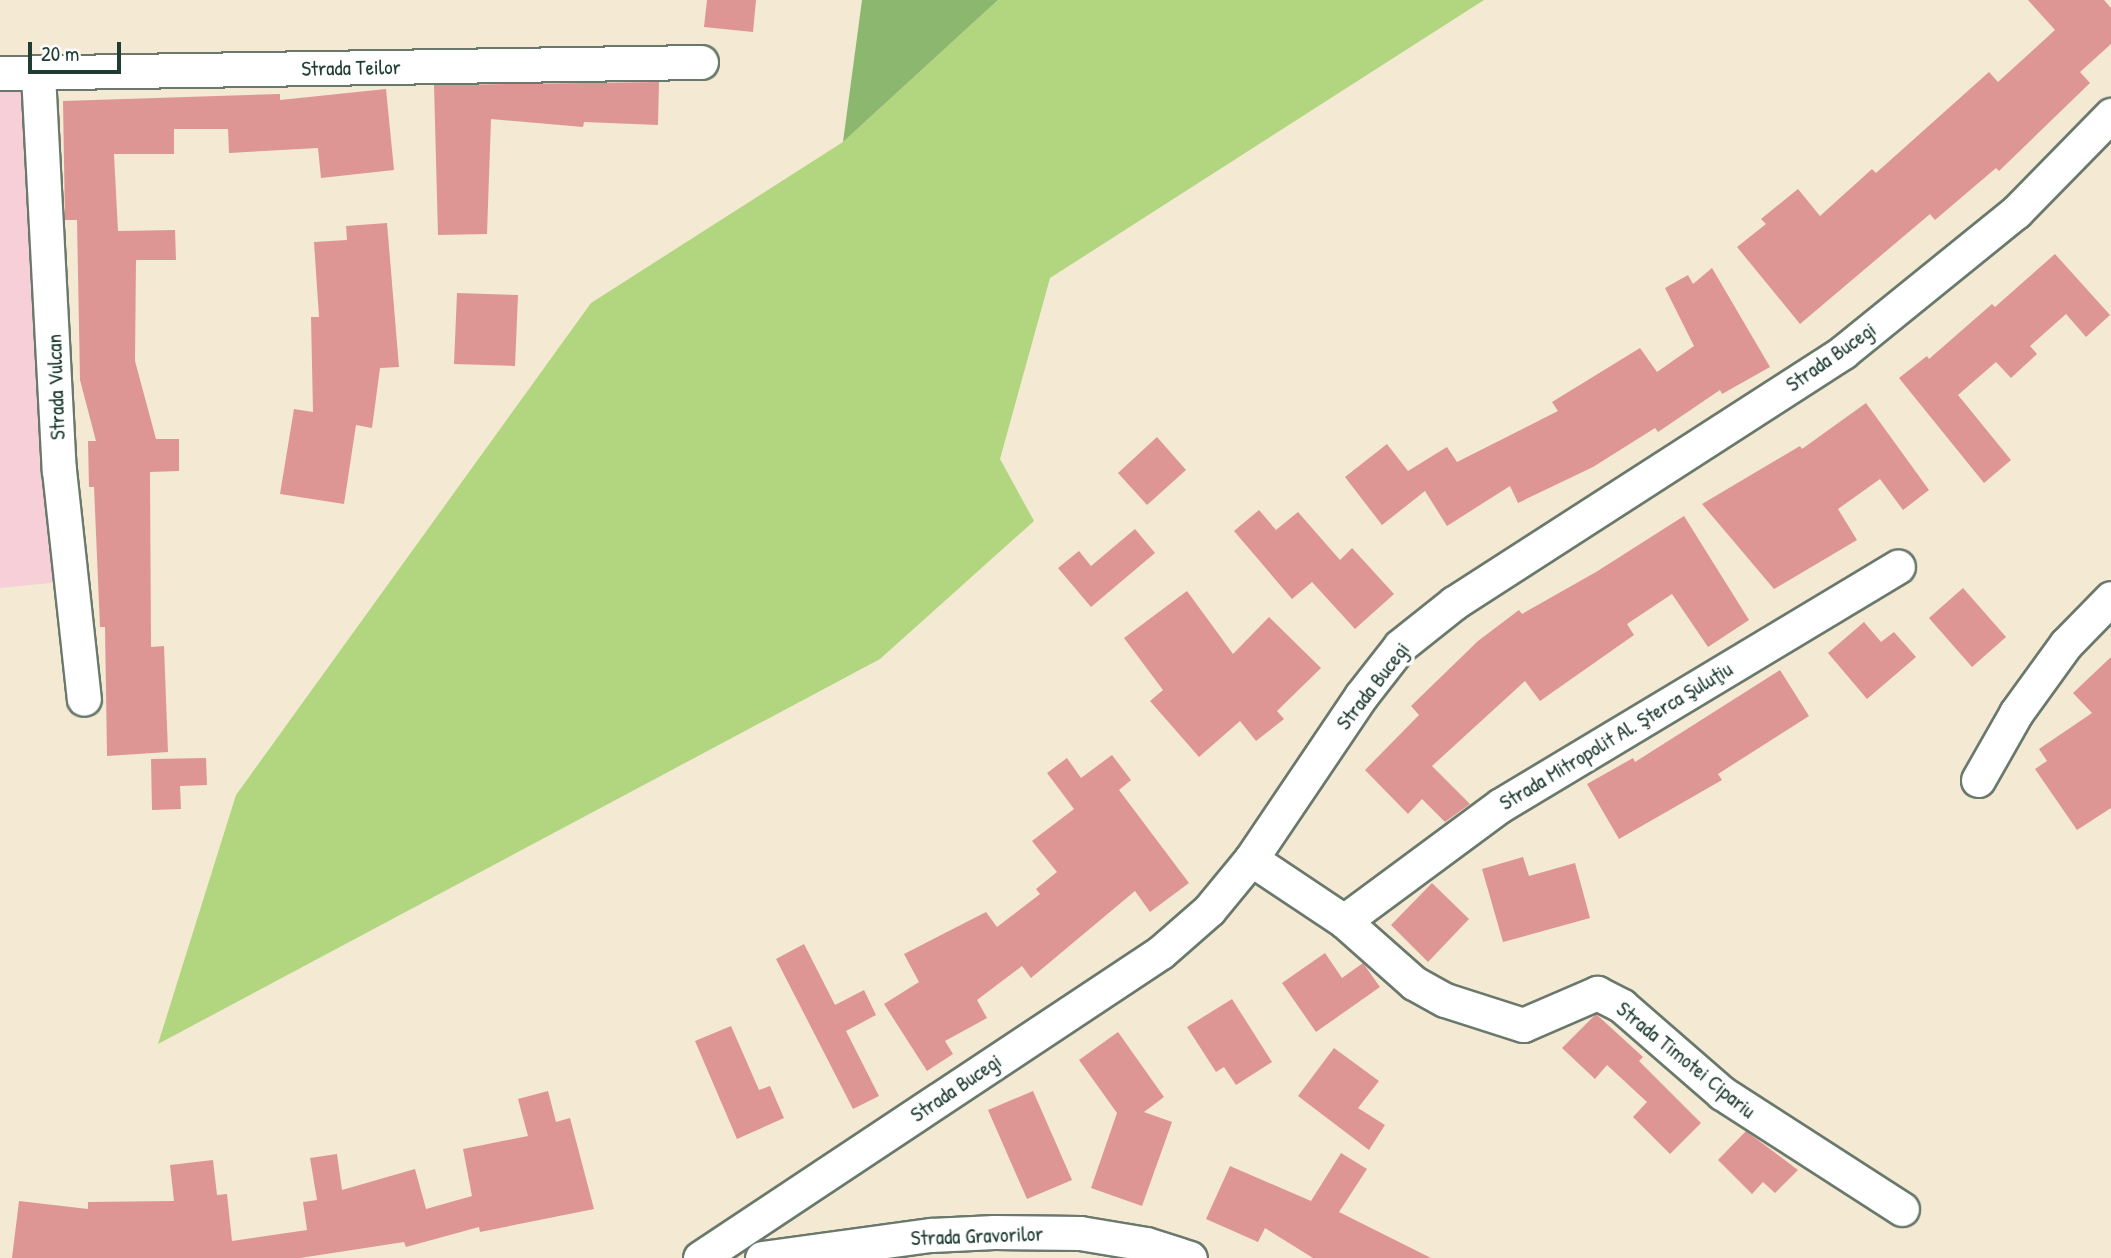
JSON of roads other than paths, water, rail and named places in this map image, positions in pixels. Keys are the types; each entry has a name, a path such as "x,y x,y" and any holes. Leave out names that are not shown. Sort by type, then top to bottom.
{"street":[{"name":"Strada Teilor","path":"0,73 701,62"},
{"name":"Strada Vulcan","path":"38,74 58,470 84,699"},
{"name":"Strada Bucegi","path":"699,1258 1161,952 1209,910 1251,859 1361,696 1401,646 1454,603 1843,352 2016,212 2111,115"},
{"name":"Strada Mitropolit Al. Şterca Şuluţiu","path":"1344,920 1501,805 1898,566"},
{"path":"1978,780 2016,713 2066,644 2111,598"},
{"name":"Strada Timotei Cipariu","path":"1251,859 1344,920 1414,983 1445,999 1523,1025 1597,993 1622,1006 1722,1093 1902,1209"},
{"name":"Strada Gravorilor","path":"762,1258 931,1235 1006,1232 1080,1233 1146,1244 1190,1258"}]}
